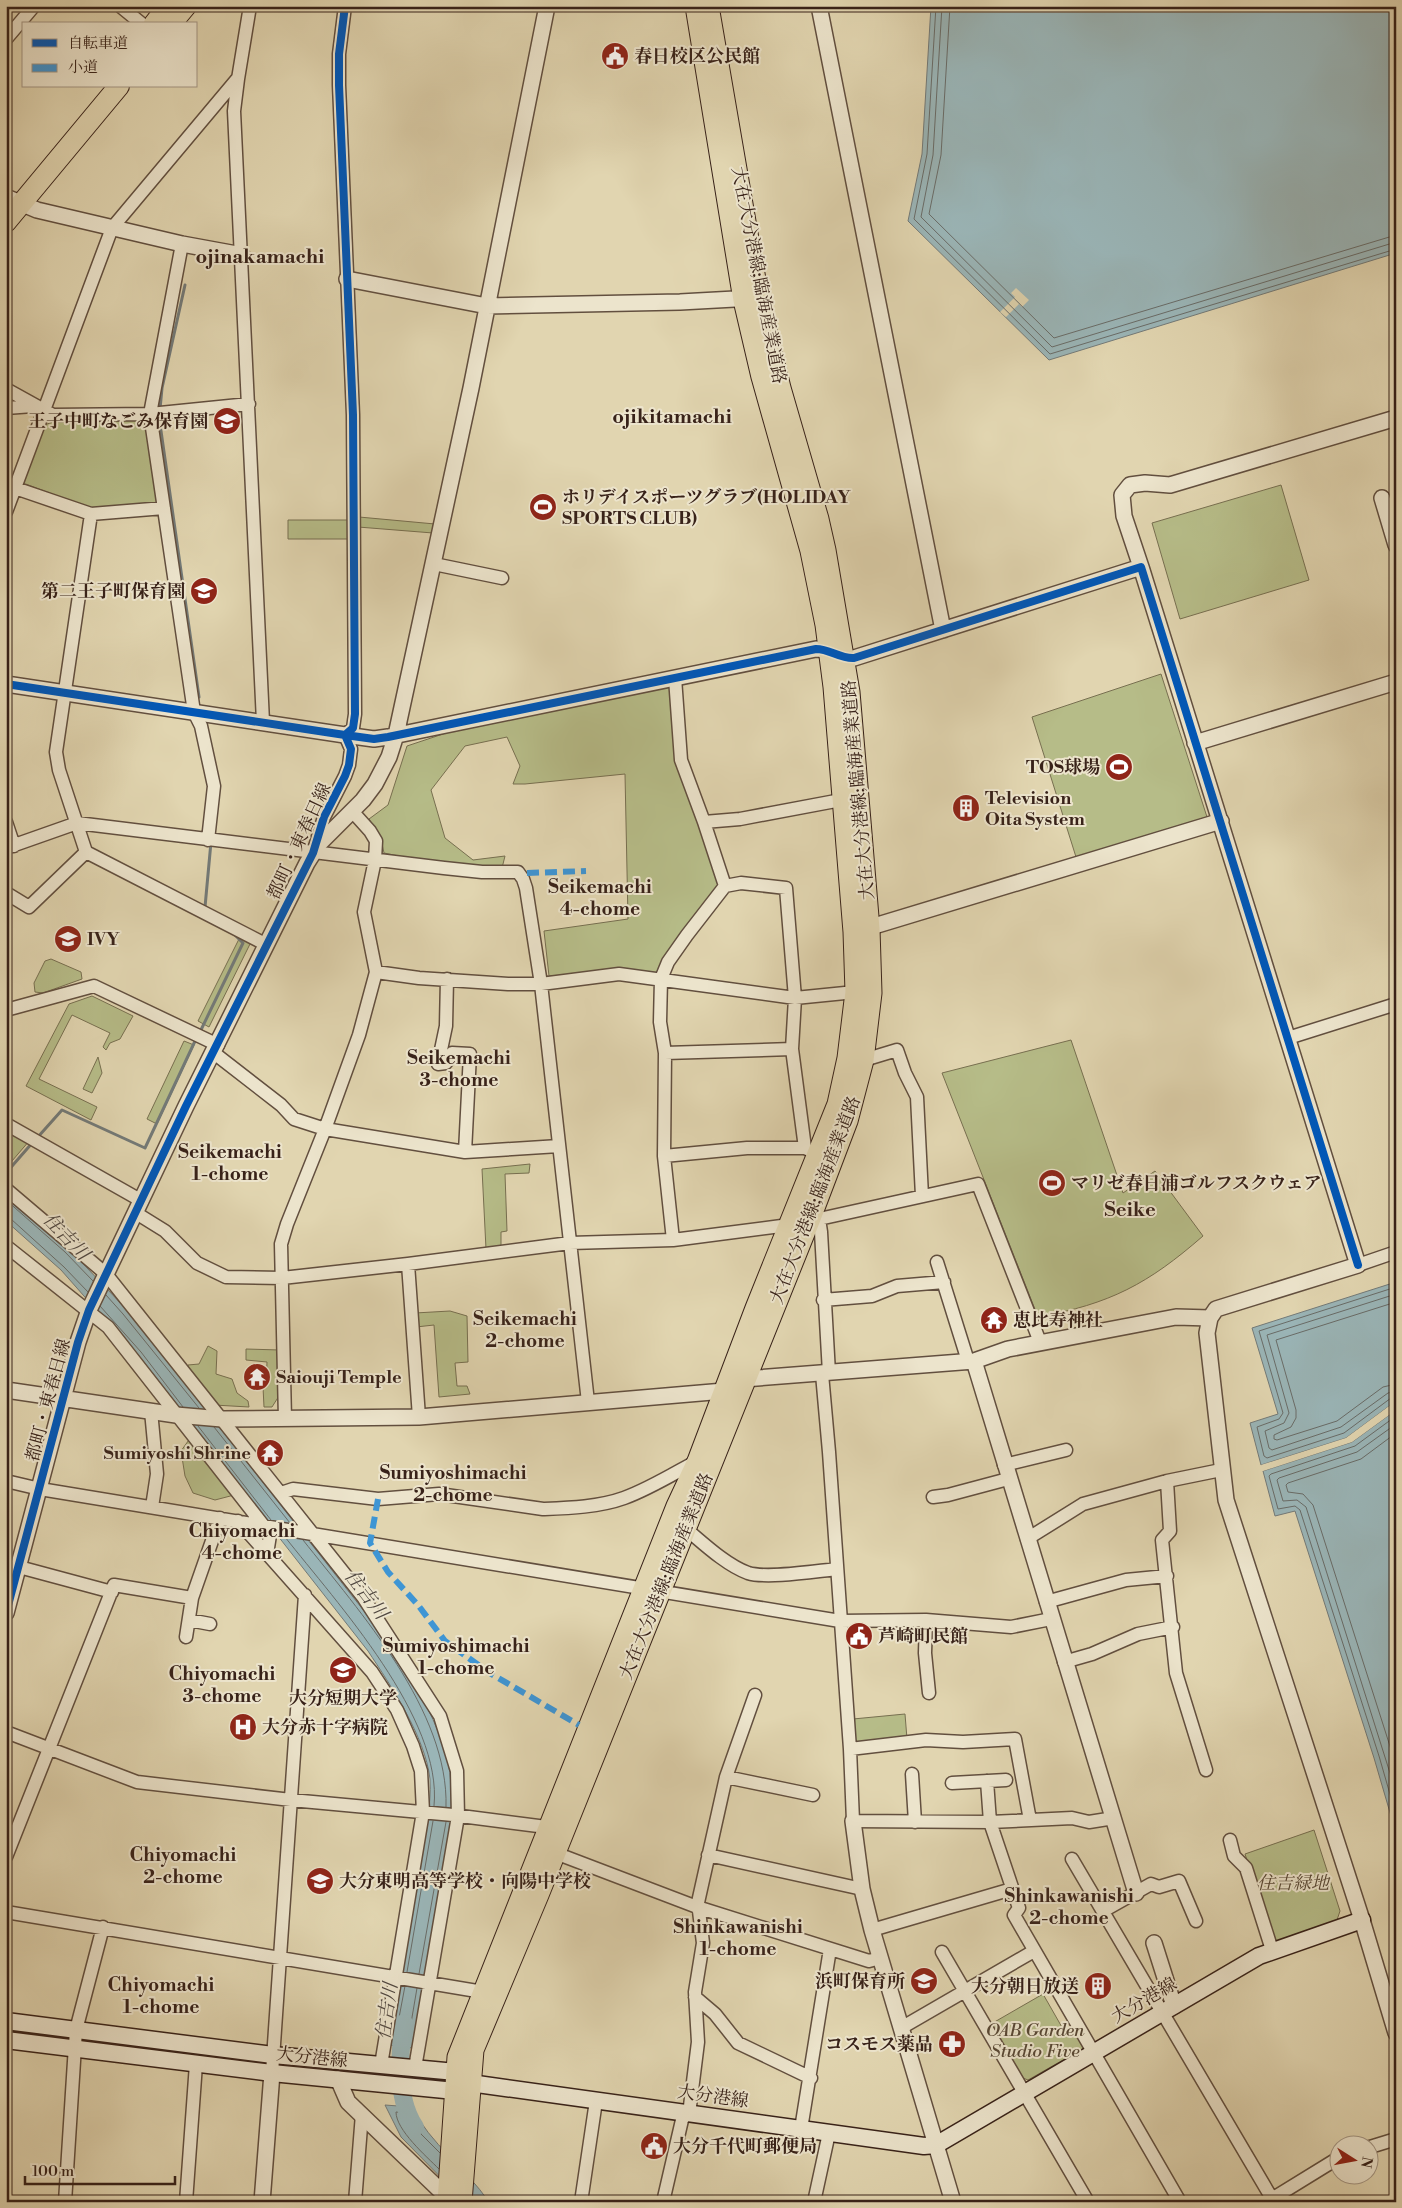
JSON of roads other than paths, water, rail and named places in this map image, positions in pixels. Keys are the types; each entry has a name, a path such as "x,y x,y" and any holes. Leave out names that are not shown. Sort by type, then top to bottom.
{"highway":[{"path":"156,22 168,6"},
{"path":"173,22 186,6"},
{"path":"6,222 11,200 100,88"},
{"path":"11,200 117,88"}],"main road":[{"name":"大在大分港線;臨海産業道路","path":"695,6 751,298"},
{"name":"大在大分港線;臨海産業道路","path":"652,1590 685,1528 744,1379 814,1220 851,1115 855,1059 855,992 861,930 850,692 837,654 810,551 760,377 751,298 709,6"},
{"name":"大在大分港線;臨海産業道路","path":"453,2198 464,2165 457,2057 483,1992 556,1829 652,1590 676,1506 697,1461 789,1225 811,1151 837,1104 855,1059 872,993 841,800 837,654"},
{"name":"大在大分港線;臨海産業道路","path":"453,2198 451,2151 460,2082 474,2050 547,1850"},
{"name":"大分港線","path":"6,2021 273,2055 413,2068 460,2082 924,2146 936,2145 1272,1950 1362,1920"},
{"name":"大分港線","path":"6,2040 272,2073 380,2084 411,2086 460,2082"}],"street":[{"path":"6,39 34,6"},
{"path":"120,6 140,22"},
{"path":"250,6 234,112 263,722"},
{"path":"344,735 354,728 355,714 353,386 339,85 339,54 345,6"},
{"path":"313,853 369,793 389,757 396,736 434,564 546,6"},
{"path":"819,6 943,630"},
{"path":"6,512 15,488 38,408 112,228 238,79"},
{"path":"11,200 37,210 112,228 242,255"},
{"path":"182,244 150,414 194,712 201,726 214,786 208,840"},
{"path":"347,280 487,306 751,298"},
{"path":"6,389 53,416 150,414 249,404"},
{"path":"6,408 38,408"},
{"path":"1358,1265 1221,821 1124,516 1122,495 1130,485 1145,483 1170,485 1396,418"},
{"path":"15,488 91,514 164,508"},
{"path":"1382,498 1396,546"},
{"path":"91,514 56,752 59,770 86,852 267,944"},
{"path":"434,564 502,578"},
{"path":"6,684 374,739 816,648 854,658 1141,568"},
{"path":"675,678 681,760 704,822 724,886"},
{"path":"1195,743 1396,682"},
{"name":"都町・東春日線","path":"6,1614 78,1342 89,1310 313,853 324,817 349,765 351,749 344,735"},
{"path":"704,822 740,819 841,800"},
{"path":"285,1418 281,1244 359,1035 376,972 364,912 377,847 373,836 352,811"},
{"path":"861,930 1221,821"},
{"path":"6,822 10,847 77,823 473,871 518,872 526,888 541,984 588,1402"},
{"path":"6,893 29,907 86,852"},
{"path":"664,1156 747,1148 811,1151 792,1049 795,998 786,888 740,883 724,886 668,962 661,979 660,1022 665,1053 664,1156 673,1240"},
{"path":"376,972 447,980 541,984 619,974 795,998 855,992"},
{"path":"447,980 446,1026 438,1064 446,1063 452,1053 470,1054 465,1152"},
{"path":"6,1010 94,986 216,1049 281,1105 294,1119 325,1129 465,1152 560,1146"},
{"path":"1288,1038 1396,1004"},
{"path":"665,1053 792,1049"},
{"path":"855,1059 897,1050 905,1073 917,1097 922,1196"},
{"path":"6,1124 35,1140 139,1207 197,1263 226,1277 282,1278 570,1243 673,1240 789,1225"},
{"path":"953,2202 880,1958 862,1889 853,1821 850,1749 829,1452 821,1232 814,1220 978,1184 1040,1342"},
{"path":"6,1189 106,1274 281,1493 309,1532 363,1597 440,1716 457,1771 456,1815 413,2068"},
{"path":"6,1246 108,1327 265,1525 270,1535 267,1554"},
{"path":"1396,1252 1216,1310 1210,1318 1207,1333 1221,1470 1226,1500 1362,1920 1396,2033"},
{"path":"937,1262 1004,1465 1136,1893"},
{"path":"408,1264 419,1417"},
{"path":"823,1300 872,1296 897,1286 944,1282"},
{"path":"6,1390 178,1416 220,1419 419,1417 724,1391 744,1379 971,1361 1008,1349 1040,1342 1176,1317 1210,1318"},
{"path":"151,1412 157,1474 152,1507"},
{"path":"1004,1465 1066,1450"},
{"path":"281,1493 293,1489 378,1499 439,1494 543,1509 592,1505 623,1499 697,1461"},
{"path":"1027,1539 1083,1504 1167,1480 1221,1470"},
{"path":"932,1497 948,1495 1008,1479"},
{"path":"1167,1480 1170,1531 1162,1540 1168,1576 1176,1673 1206,1770"},
{"path":"6,1481 40,1489 840,1621 926,1620 1011,1627 1051,1619"},
{"path":"186,1637 192,1598 220,1518"},
{"path":"238,1521 372,1672 397,1710 422,1771 425,1812 382,2065"},
{"path":"685,1528 716,1554 749,1573 785,1574 837,1568"},
{"path":"19,1567 112,1592"},
{"path":"1046,1602 1126,1580 1168,1576"},
{"path":"6,1857 114,1585 192,1598"},
{"path":"262,2202 305,1595"},
{"path":"189,1620 210,1624"},
{"path":"926,1620 925,1653 929,1693"},
{"path":"1064,1662 1092,1654 1138,1634 1173,1627"},
{"path":"663,2202 682,2120 690,2106 698,2042 695,1997 703,1943 697,1907 726,1777 754,1695"},
{"path":"933,1726 935,1740"},
{"path":"6,1732 137,1782 291,1800 456,1815 556,1829"},
{"path":"850,1749 935,1740 963,1742 1015,1739 1030,1820"},
{"path":"912,1774 915,1822"},
{"path":"726,1777 813,1795"},
{"path":"952,1783 1006,1780"},
{"path":"987,1781 990,1822 1019,1908 1014,1915 1180,2202"},
{"path":"853,1821 990,1822 1072,1818 1089,1822 1114,1818"},
{"path":"1230,1840 1234,1856 1246,1868 1272,1950"},
{"path":"547,1850 697,1907 869,1961 880,1958"},
{"path":"708,1855 862,1889"},
{"path":"1072,1859 1103,1911 1169,2009 1271,2201 1330,2163"},
{"path":"1103,1911 1151,1884 1159,1887 1179,1881 1196,1920"},
{"path":"872,1930 1012,1889"},
{"path":"6,1912 483,1992"},
{"path":"65,2202 76,2030 103,1927"},
{"path":"1154,1943 1169,2009"},
{"path":"801,2129 811,2078 830,1949"},
{"path":"901,2028 1034,1951"},
{"path":"942,1952 1088,2202"},
{"path":"695,1997 715,2014 738,2042 811,2078"},
{"path":"186,2202 196,2064"},
{"path":"338,2079 348,2102 453,2198"},
{"path":"581,2202 596,2100"},
{"path":"355,2202 362,2114"},
{"path":"814,2202 829,2132"},
{"path":"1380,2145 1396,2139"}],"water":[{"path":"931,6 1396,6 1396,253 1049,360 908,221 922,154"},
{"name":"住吉川","path":"6,1193 68,1248 127,1310 364,1611 404,1667 438,1730 450,1773 451,1823 412,2048 389,2045 428,1821 430,1790 427,1763 406,1712 368,1651 137,1356 61,1270 6,1221"},
{"path":"1396,1282 1396,1401 1346,1438 1261,1465 1250,1423 1278,1414 1252,1328"},
{"path":"1396,1410 1396,1833 1295,1511 1275,1516 1263,1471 1352,1442"},
{"path":"385,2105 412,2107 428,2133 470,2178 489,2202 465,2202 401,2137"}],"waterway":[{"path":"160,409 162,388 185,285"},
{"path":"159,417 199,697"},
{"path":"205,907 211,842"},
{"path":"199,1034 243,943 234,934"},
{"path":"37,1138 62,1110 145,1148 196,1039"},
{"path":"6,1173 33,1142"},
{"name":"住吉川","path":"404,2023 400,2076 405,2103 415,2127"}],"place":[{"name":"春日校区公民館","path":"615,56"},
{"name":"王子中町なごみ保育園","path":"227,421"},
{"name":"ホリデイスポーツグラブ(HOLIDAY SPORTS CLUB)","path":"543,507"},
{"name":"第二王子町保育園","path":"204,591"},
{"name":"TOS球場","path":"1119,767"},
{"name":"Television Oita System","path":"966,808"},
{"name":"IVY","path":"68,939"},
{"name":"マリゼ春日浦ゴルフスクウェア","path":"1052,1183"},
{"name":"恵比寿神社","path":"994,1320"},
{"name":"Saiouji Temple","path":"257,1377"},
{"name":"Sumiyoshi Shrine","path":"270,1453"},
{"name":"芦崎町民館","path":"859,1636"},
{"name":"大分短期大学","path":"343,1670"},
{"name":"大分赤十字病院","path":"243,1727"},
{"name":"大分東明高等学校・向陽中学校","path":"320,1881"},
{"name":"浜町保育所","path":"924,1981"},
{"name":"大分朝日放送","path":"1098,1986"},
{"name":"コスモス薬品","path":"952,2044"},
{"name":"大分千代町郵便局","path":"654,2146"}],"district":[{"name":"ojinakamachi","path":"260,256"},
{"name":"ojikitamachi","path":"672,416"},
{"name":"Seikemachi 4-chome","path":"600,897"},
{"name":"Seikemachi 3-chome","path":"459,1068"},
{"name":"Seikemachi 1-chome","path":"230,1162"},
{"name":"Seike","path":"1130,1209"},
{"name":"Seikemachi 2-chome","path":"525,1329"},
{"name":"Sumiyoshimachi 2-chome","path":"453,1483"},
{"name":"Chiyomachi 4-chome","path":"242,1541"},
{"name":"Sumiyoshimachi 1-chome","path":"456,1656"},
{"name":"Chiyomachi 3-chome","path":"222,1684"},
{"name":"Chiyomachi 2-chome","path":"183,1865"},
{"name":"Shinkawanishi 2-chome","path":"1069,1906"},
{"name":"Shinkawanishi 1-chome","path":"738,1937"},
{"name":"Chiyomachi 1-chome","path":"161,1995"}],"park label":[{"name":"住吉緑地","path":"1293,1883"},
{"name":"OAB Garden Studio Five","path":"1035,2040"}]}
